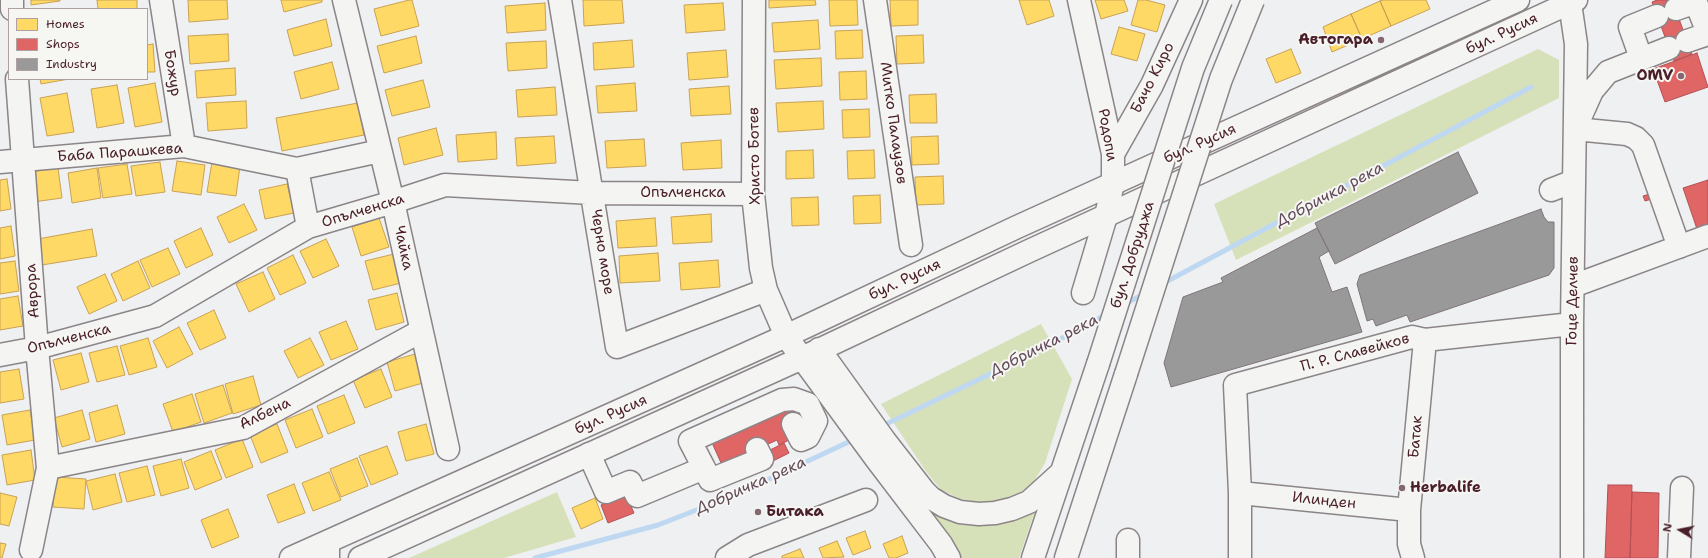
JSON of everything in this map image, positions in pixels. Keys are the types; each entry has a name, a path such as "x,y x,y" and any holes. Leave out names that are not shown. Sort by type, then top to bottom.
{"street":[{"name":"Божур","path":"161,0 184,146"},
{"name":"Чайка","path":"344,0 393,202 448,450"},
{"name":"Черно море","path":"560,0 617,347 766,290"},
{"name":"Христо Ботев","path":"754,0 754,194 761,268 766,290 775,310 810,354"},
{"name":"Митко Палаузов","path":"875,0 911,245"},
{"name":"Родопи","path":"1079,0 1113,154 1113,183 1106,216 1083,293"},
{"name":"Бачо Киро","path":"1113,154 1152,85 1192,0"},
{"name":"бул. Добруджа","path":"1033,558 1098,364 1193,68 1221,0"},
{"name":"бул. Добруджа","path":"1066,558 1221,79 1253,0"},
{"name":"бул. Русия","path":"291,558 328,550 1010,230 1518,0"},
{"name":"бул. Русия","path":"360,558 810,354 1106,216 1575,1"},
{"name":"Гоце Делчев","path":"1572,558 1572,286 1576,44 1575,1"},
{"path":"1641,58 1630,27 1696,1 1708,34 1641,58 1608,72 1592,91 1575,129 1627,134 1636,138 1643,145 1679,246"},
{"name":"Аврора","path":"17,80 37,348 48,468 31,550"},
{"name":"Баба Парашкева","path":"0,162 184,146 297,169 380,151"},
{"path":"297,169 308,227"},
{"path":"1551,190 1574,182"},
{"name":"Опълченска","path":"0,355 37,348 155,316 308,227 445,185 592,193 754,194"},
{"path":"1572,286 1708,236"},
{"name":"П. Р. Славейков","path":"1240,493 1235,385 1412,337 1425,340 1572,324"},
{"name":"Албена","path":"48,468 243,428 421,330"},
{"path":"850,335 842,345 839,358 842,374 859,421"},
{"name":"Батак","path":"1413,558 1409,544 1409,510 1425,340"},
{"path":"810,354 848,391"},
{"path":"810,354 877,446 949,558"},
{"path":"758,449 762,458 710,480 690,441 743,422 782,400 794,399 808,404 816,420 808,437 801,440 793,424"},
{"path":"877,446 931,498 944,506 960,512 978,514 995,513 1018,507 1029,502 1061,473"},
{"path":"590,454 606,492 630,482 637,496 704,468"},
{"path":"1679,558 1682,488"},
{"path":"1240,493 1240,558"},
{"name":"Илинден","path":"1240,493 1409,510"},
{"path":"728,558 753,552 866,500"}],"green space":[{"path":"1538,49 1559,60 1559,98 1236,260 1214,204"},
{"path":"1041,324 1072,379 1045,463 1033,483 1017,495 1000,502 984,503 961,499 941,490 925,470 881,404"},
{"path":"557,492 576,537 504,558 409,558"},
{"path":"1035,511 1019,558 960,558 951,541 930,512 956,522 999,525 1018,519"}],"building: Homes":[{"path":"31,0 60,0 60,1 31,5"},
{"path":"97,0 137,0 137,8 98,8"},
{"path":"188,0 227,0 228,19 189,22"},
{"path":"281,0 322,0 322,2 284,12"},
{"path":"412,0 419,26 381,36 374,9"},
{"path":"583,0 622,0 624,23 584,26"},
{"path":"769,0 815,0 816,5 769,8"},
{"path":"829,0 857,0 858,25 830,26"},
{"path":"890,0 918,0 918,25 891,26"},
{"path":"1019,0 1049,0 1054,16 1027,25"},
{"path":"1095,0 1124,0 1128,11 1101,19"},
{"path":"1138,0 1146,0 1165,5 1157,32 1131,25"},
{"path":"1426,0 1430,9 1391,26 1380,1"},
{"path":"1380,1 1391,26 1362,39 1351,14"},
{"path":"545,3 546,30 507,33 505,6"},
{"path":"723,3 725,30 686,33 684,5"},
{"path":"1351,14 1362,39 1332,52 1323,27"},
{"path":"326,19 332,46 294,56 287,30"},
{"path":"818,20 820,49 774,52 772,23"},
{"path":"1119,27 1145,34 1137,61 1111,54"},
{"path":"862,30 863,58 836,59 835,31"},
{"path":"228,34 229,61 190,64 188,36"},
{"path":"923,35 924,63 897,64 896,36"},
{"path":"416,36 422,63 384,73 377,46"},
{"path":"632,40 634,67 594,70 593,43"},
{"path":"546,41 547,68 508,71 506,43"},
{"path":"153,44 155,72 148,72 148,45"},
{"path":"1291,49 1301,73 1276,83 1266,59"},
{"path":"726,50 728,77 689,80 687,53"},
{"path":"821,58 822,86 776,89 774,60"},
{"path":"332,62 339,89 301,99 294,72"},
{"path":"235,68 236,95 197,98 195,71"},
{"path":"866,71 867,99 840,100 839,72"},
{"path":"40,80 63,80 41,84"},
{"path":"423,80 430,107 392,116 385,90"},
{"path":"155,83 162,122 135,127 128,88"},
{"path":"635,83 637,111 598,113 596,86"},
{"path":"117,85 124,123 97,128 91,89"},
{"path":"729,86 731,114 691,116 689,89"},
{"path":"555,87 557,115 518,117 516,90"},
{"path":"67,93 74,132 47,136 40,98"},
{"path":"936,94 937,123 910,123 909,95"},
{"path":"246,101 247,128 208,131 206,103"},
{"path":"823,101 824,129 778,132 776,103"},
{"path":"358,103 364,135 282,151 276,118"},
{"path":"869,109 870,137 843,138 842,110"},
{"path":"436,128 443,155 404,165 398,138"},
{"path":"496,132 497,159 458,162 456,135"},
{"path":"554,136 556,163 517,166 515,138"},
{"path":"938,136 939,164 912,165 911,137"},
{"path":"644,139 646,166 607,168 605,141"},
{"path":"721,140 722,168 683,170 681,143"},
{"path":"813,150 814,178 786,179 786,151"},
{"path":"874,150 875,178 848,179 847,151"},
{"path":"177,161 205,165 201,195 172,191"},
{"path":"160,162 165,192 136,196 131,166"},
{"path":"212,162 240,166 236,196 207,192"},
{"path":"127,164 132,194 103,198 98,168"},
{"path":"58,168 62,198 33,202 29,172"},
{"path":"97,168 101,198 72,203 68,173"},
{"path":"943,176 944,204 916,205 915,177"},
{"path":"7,179 11,209 0,211 0,180"},
{"path":"287,184 294,213 265,219 259,190"},
{"path":"880,195 881,223 854,224 853,196"},
{"path":"818,197 819,225 792,226 791,198"},
{"path":"244,204 257,230 229,243 217,217"},
{"path":"711,214 712,242 673,244 671,217"},
{"path":"379,218 389,247 361,256 352,227"},
{"path":"655,218 657,246 618,248 616,221"},
{"path":"11,226 15,256 0,259 0,228"},
{"path":"201,228 213,255 186,268 174,241"},
{"path":"92,229 97,256 42,265 38,239"},
{"path":"326,239 339,266 313,278 300,251"},
{"path":"168,248 180,274 152,287 140,260"},
{"path":"658,253 660,281 620,283 619,256"},
{"path":"394,254 401,283 373,290 365,261"},
{"path":"293,255 306,283 280,295 267,268"},
{"path":"718,260 720,287 681,290 679,263"},
{"path":"15,261 19,291 0,294 0,263"},
{"path":"138,261 150,288 123,301 111,274"},
{"path":"263,272 275,299 249,312 236,284"},
{"path":"105,274 117,301 89,314 77,287"},
{"path":"397,293 404,322 376,330 368,300"},
{"path":"18,296 23,326 0,330 0,299"},
{"path":"214,310 226,338 200,350 187,323"},
{"path":"346,321 358,349 331,360 319,332"},
{"path":"179,327 193,354 167,368 153,341"},
{"path":"148,338 157,367 129,375 120,346"},
{"path":"310,338 324,365 298,378 284,351"},
{"path":"117,346 125,375 97,382 89,353"},
{"path":"81,353 89,382 61,390 53,360"},
{"path":"415,354 423,383 395,391 387,362"},
{"path":"19,369 24,399 0,403 0,372"},
{"path":"381,369 392,397 365,408 353,380"},
{"path":"253,376 261,405 233,414 225,384"},
{"path":"223,385 232,413 204,423 195,394"},
{"path":"192,394 201,422 173,432 163,404"},
{"path":"344,395 355,423 328,434 317,406"},
{"path":"117,405 125,434 96,442 89,413"},
{"path":"312,409 323,437 296,448 285,420"},
{"path":"30,410 35,440 7,445 2,415"},
{"path":"82,410 90,439 62,447 54,418"},
{"path":"277,424 288,452 261,463 250,435"},
{"path":"426,424 434,454 406,461 398,432"},
{"path":"242,439 253,467 226,478 215,450"},
{"path":"387,446 398,474 371,485 359,456"},
{"path":"31,450 35,480 7,485 2,455"},
{"path":"211,451 222,479 195,490 184,462"},
{"path":"357,458 368,486 341,497 330,469"},
{"path":"181,459 189,488 161,496 153,466"},
{"path":"147,466 155,495 127,502 119,473"},
{"path":"329,472 341,500 313,511 302,483"},
{"path":"115,474 122,502 93,510 86,481"},
{"path":"55,477 86,479 84,509 53,507"},
{"path":"294,484 305,513 278,523 267,495"},
{"path":"0,493 17,497 9,526 0,524"},
{"path":"595,498 603,519 581,529 572,508"},
{"path":"228,509 239,537 212,548 201,520"},
{"path":"865,531 871,548 853,555 846,538"},
{"path":"902,536 908,553 896,558 889,558 883,544"},
{"path":"837,541 844,557 823,558 819,548"},
{"path":"0,543 6,544 2,558 0,558"},
{"path":"800,549 804,558 782,558 782,556"}],"building: Shops":[{"path":"1657,0 1672,0 1692,54 1674,61 1652,2"},
{"name":"OMV","path":"1697,53 1708,87 1665,102 1653,69"},
{"path":"1708,180 1708,226 1697,229 1683,188"},
{"path":"1653,193 1655,198 1645,201 1643,196"},
{"path":"789,405 798,421 793,438 779,445 777,440 722,465 713,445 715,439"},
{"path":"784,443 789,453 771,462 766,452"},
{"path":"1608,485 1632,485 1630,558 1605,558"},
{"path":"1632,492 1659,493 1658,558 1630,558"},
{"path":"626,495 634,513 608,523 601,505"}],"building: Industry":[{"path":"1458,152 1478,193 1335,264 1315,223"},
{"path":"1541,209 1548,222 1554,222 1554,268 1549,275 1410,322 1407,315 1376,326 1373,319 1367,321 1357,284 1360,275"},
{"path":"1317,228 1329,251 1319,257 1332,292 1347,287 1362,332 1171,387 1164,363 1183,297 1223,282 1221,278"}],"waterway":[{"name":"Добричка река","path":"1162,284 1531,87"},
{"name":"Добричка река","path":"1125,304 1144,294"},
{"name":"Добричка река","path":"880,427 1040,350 1107,314"},
{"name":"Добричка река","path":"535,558 658,525 735,495 855,439"}],"place":[{"name":"Aвтогара","path":"1381,40"},
{"name":"OMV","path":"1681,76"},
{"name":"Herbalife","path":"1402,488"},
{"name":"Битака","path":"758,512"}]}
